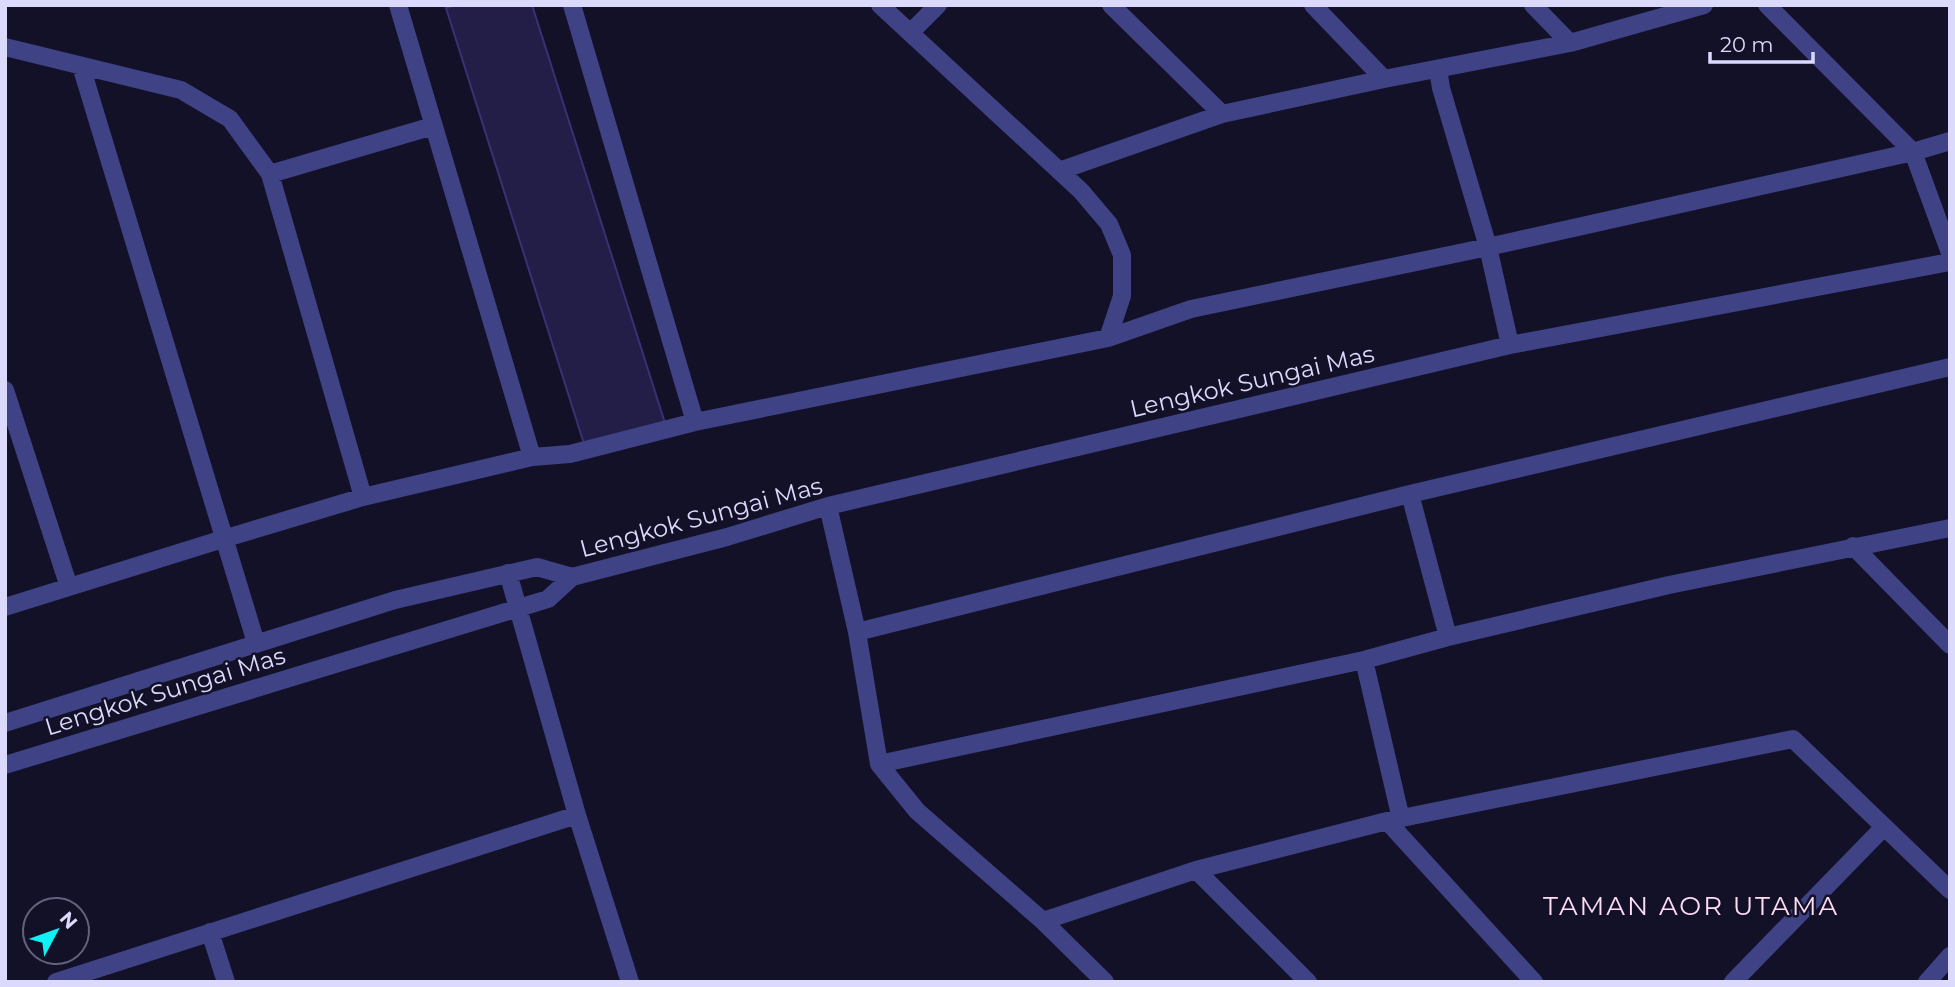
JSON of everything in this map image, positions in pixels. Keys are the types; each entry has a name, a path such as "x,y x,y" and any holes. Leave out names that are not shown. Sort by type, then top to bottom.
{"street":[{"path":"398,5 533,457"},
{"path":"572,5 695,422"},
{"path":"880,5 1081,191 1109,224 1122,255 1122,296 1108,338"},
{"path":"910,33 938,5"},
{"path":"1111,5 1222,114"},
{"path":"1312,5 1384,79"},
{"path":"1533,5 1570,43"},
{"path":"1059,171 1222,114 1570,43 1704,5"},
{"path":"1766,5 1913,152 1950,254"},
{"path":"5,47 181,90 230,119 270,174 363,498"},
{"path":"80,65 256,643"},
{"path":"1438,69 1441,89 1488,247 1510,345"},
{"path":"270,174 433,126"},
{"path":"5,607 363,498 533,457 570,454 695,422 1108,338 1191,309 1488,247 1913,152 1950,141"},
{"name":"Lengkok Sungai Mas","path":"5,765 548,599 572,578 727,537 828,506 1510,345 1950,262"},
{"path":"857,632 1410,494 1950,367"},
{"path":"5,390 11,431 69,587"},
{"path":"1410,494 1448,637"},
{"path":"828,506 857,632 879,764 917,811 1043,921 1105,982"},
{"path":"879,764 1364,660 1448,637 1669,585 1950,528"},
{"path":"1853,546 1950,645"},
{"name":"Lengkok Sungai Mas","path":"5,723 395,600 537,567 572,578"},
{"path":"508,573 577,815 630,982"},
{"path":"1364,660 1394,820 1534,982"},
{"path":"1043,921 1196,870 1394,820 1793,739 1950,890"},
{"path":"56,982 577,815"},
{"path":"1733,982 1884,828"},
{"path":"1196,870 1308,982"},
{"path":"210,932 226,982"},
{"path":"1927,982 1950,957"}],"building":[{"path":"456,5 532,5 665,423 585,447 446,8"}],"district":[{"name":"TAMAN AOR UTAMA","path":"1691,906"}]}
